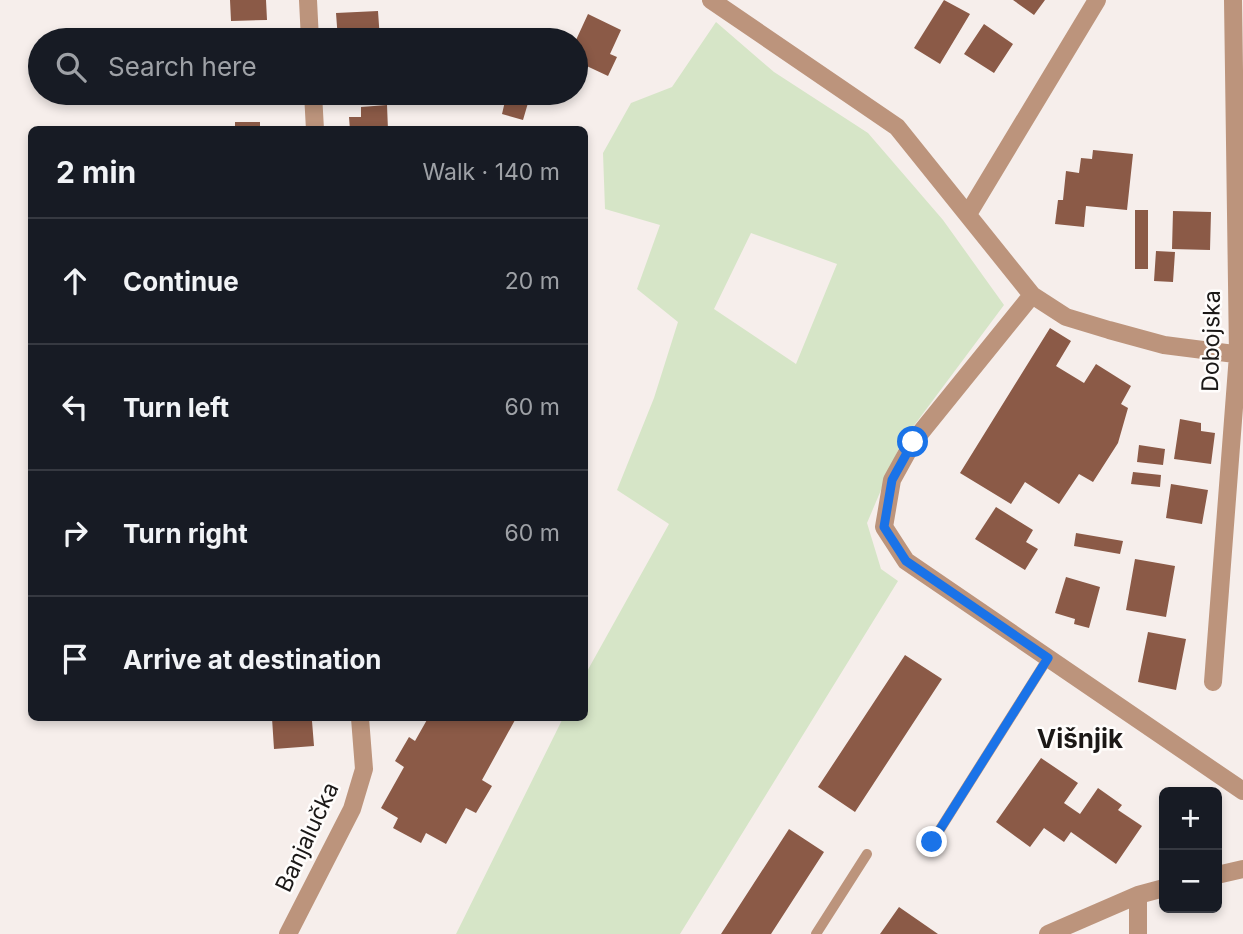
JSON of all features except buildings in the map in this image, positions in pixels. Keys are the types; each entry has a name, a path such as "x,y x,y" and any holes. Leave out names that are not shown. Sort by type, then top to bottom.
{"street":[{"path":"308,0 309,28"},
{"path":"712,0 897,127 1032,295 1066,317 1110,330 1164,345 1240,355"},
{"path":"968,214 1097,0"},
{"name":"Dobojska","path":"1213,682 1240,355 1233,0"},
{"path":"314,105 315,126"},
{"path":"1032,295 913,442 892,480 884,527 906,561 1243,791"},
{"name":"Banjalučka","path":"288,934 352,809 363,769 360,721"},
{"path":"1222,874 1243,869"},
{"path":"1048,934 1138,895 1159,889"},
{"path":"1138,895 1138,934"}],"lane":[{"path":"932,842 1048,658"},
{"path":"816,934 867,854"}],"green space":[{"path":"716,22 774,72 868,133 943,220 1004,305 901,443 867,523 881,569 898,581 680,934 456,934 562,721 588,721 588,670 669,524 617,490 654,398 678,322 637,289 660,225 605,209 603,153 631,103 672,87","holes":["751,233 837,264 796,364 714,309"]}],"district":[{"name":"Višnjik","path":"1080,739"}],"route":[{"path":"913,442 892,480 884,527 906,561 1048,658 932,842"}]}
